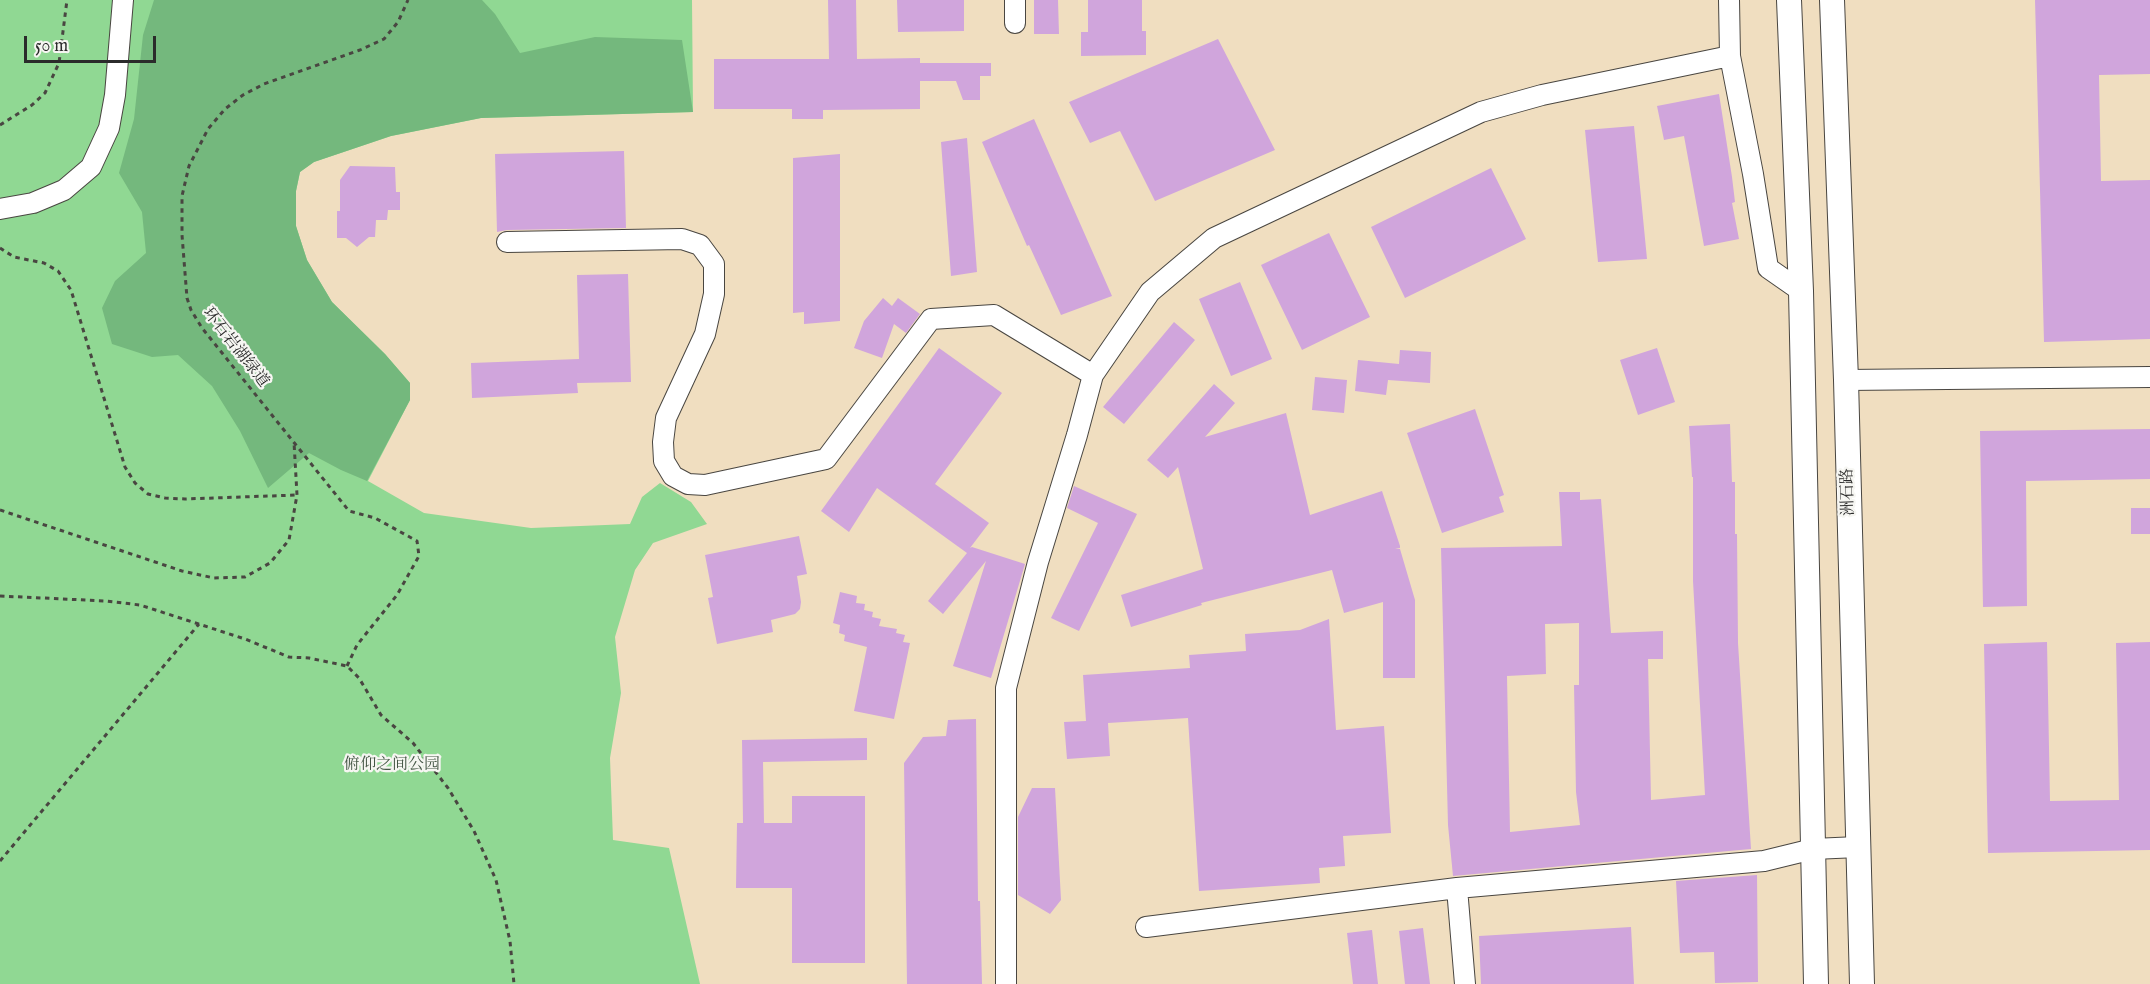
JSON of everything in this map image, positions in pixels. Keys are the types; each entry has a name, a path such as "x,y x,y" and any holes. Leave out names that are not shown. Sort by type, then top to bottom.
{"main road":[{"path":"1789,0 1801,291 1816,984"},
{"name":"洲石路","path":"1832,0 1846,380 1862,984"}],"street":[{"path":"0,209 33,203 63,190 91,167 109,128 116,83 123,0"},
{"path":"1015,0 1015,23"},
{"path":"1728,0 1730,56 1753,174 1768,268 1801,291"},
{"path":"1006,984 1006,688 1038,562 1093,375 1150,292 1214,238 1481,112 1542,95 1730,56"},
{"path":"507,242 682,239 700,245 714,264 714,294 705,334 666,418 663,442 664,461 673,476 688,484 705,484 826,459 931,319 994,315 1093,375"},
{"path":"1846,380 2150,377"},
{"path":"1146,927 1457,888 1764,861 1813,849 1858,847"},
{"path":"1457,888 1465,984"}],"path":[{"path":"0,125 32,105 45,93 59,63 67,0"},
{"name":"环石岩湖绿道","path":"347,666 357,645 397,595 419,556 417,541 375,518 349,511 202,327 191,310 187,298 182,235 182,196 189,166 208,129 225,109 243,95 264,84 360,50 384,39 398,22 408,0"},
{"path":"0,248 14,257 44,263 58,271 71,290 125,467 135,483 148,494 185,499 297,495"},
{"path":"0,510 182,571 214,578 245,576 270,563 289,540 297,495 294,442"},
{"path":"0,596 106,601 140,605 200,624 289,657 309,658 347,666 359,678 381,715 412,742 448,788 474,831 495,880 510,941 514,984"},
{"path":"0,861 200,624"}],"green space":[{"name":"俯仰之间公园","path":"0,0 692,0 693,112 481,118 391,136 314,162 300,172 296,191 296,226 307,260 332,302 385,354 410,383 410,400 368,481 424,513 531,528 630,524 642,497 660,483 691,502 707,524 653,543 635,570 615,637 621,693 610,758 613,840 669,848 700,984 0,984"},
{"path":"154,0 482,0 495,14 520,53 595,37 682,40 693,112 481,118 391,136 314,162 300,172 296,191 296,226 307,260 332,302 385,354 410,383 410,400 367,481 309,453 268,488 240,431 212,386 178,355 152,357 112,344 102,308 115,281 146,253 142,212 119,173 134,119 143,35"}],"building":[{"path":"828,0 856,0 857,59 920,58 920,63 991,63 991,76 980,76 980,100 963,100 956,81 920,81 920,109 823,110 823,119 792,119 792,109 714,109 714,59 829,59"},
{"path":"897,0 964,0 964,31 898,32"},
{"path":"1034,0 1058,0 1059,34 1034,34"},
{"path":"1088,0 1142,0 1142,31 1146,31 1146,55 1081,56 1081,32 1088,32"},
{"path":"2035,0 2150,0 2150,74 2099,75 2101,181 2150,180 2150,339 2044,342"},
{"path":"1218,39 1275,150 1155,201 1120,131 1090,143 1069,102"},
{"path":"1719,94 1735,202 1732,203 1739,239 1704,246 1684,136 1664,140 1657,106"},
{"path":"1034,119 1112,296 1061,315 1029,245 1027,246 982,142"},
{"path":"1634,126 1647,259 1598,262 1585,130"},
{"path":"967,138 977,272 951,276 941,142"},
{"path":"624,151 626,228 497,232 495,154"},
{"path":"840,154 840,321 804,324 804,312 793,313 793,158"},
{"path":"350,166 395,167 396,192 400,192 400,210 388,210 387,220 376,220 375,237 369,237 357,247 346,238 337,238 340,180"},
{"path":"1491,168 1526,239 1405,298 1371,227"},
{"path":"1329,233 1370,317 1302,350 1261,265"},
{"path":"628,274 631,382 577,383 578,393 472,398 471,363 579,359 577,275"},
{"path":"1240,282 1272,359 1231,376 1199,299"},
{"path":"883,298 892,306 898,298 920,314 906,333 894,324 882,358 854,348 864,321"},
{"path":"1174,322 1195,340 1124,424 1103,407"},
{"path":"939,348 1002,393 935,484 989,523 970,548 1025,564 991,678 953,666 986,561 943,614 928,601 967,553 877,488 849,532 821,511"},
{"path":"1657,348 1675,402 1638,415 1620,360"},
{"path":"1400,350 1431,352 1430,383 1388,380 1386,395 1355,391 1358,360 1399,364"},
{"path":"1315,377 1347,380 1344,413 1312,410"},
{"path":"1214,384 1235,403 1205,437 1286,413 1310,515 1382,491 1400,546 1395,549 1400,549 1415,600 1415,678 1383,678 1383,602 1344,613 1332,570 1201,603 1202,605 1131,627 1121,595 1203,569 1178,467 1168,478 1147,460"},
{"path":"1475,409 1504,495 1499,497 1504,512 1442,533 1407,433"},
{"path":"1730,424 1732,482 1735,482 1735,534 1737,534 1738,643 1751,849 1453,876 1448,825 1441,548 1562,546 1559,492 1580,492 1580,500 1601,499 1611,633 1663,631 1663,659 1648,659 1651,800 1705,795 1693,581 1693,477 1689,426","holes":["1579,623 1579,685 1574,685 1576,792 1580,825 1510,832 1507,676 1546,674 1545,624"]},
{"path":"2150,429 2150,479 2026,481 2027,606 1983,607 1980,431"},
{"path":"1074,486 1137,514 1079,631 1051,618 1098,523 1067,508"},
{"path":"2131,508 2150,508 2150,534 2131,534"},
{"path":"799,536 807,574 797,576 800,609 795,614 771,620 773,632 717,644 708,598 713,597 705,555"},
{"path":"840,592 857,596 856,603 865,604 864,610 873,612 872,617 881,619 879,626 897,629 896,633 905,635 903,642 910,643 894,719 854,711 867,647 844,641 845,635 839,633 840,625 833,623"},
{"path":"1329,619 1336,730 1384,726 1391,833 1343,836 1345,866 1319,868 1320,883 1199,891 1188,718 1108,723 1110,756 1067,759 1064,722 1086,721 1083,675 1190,668 1189,655 1246,651 1245,634 1300,630"},
{"path":"2047,642 2050,801 2119,800 2116,643 2150,642 2150,850 1988,853 1984,644"},
{"path":"976,719 978,901 980,901 982,984 907,984 904,763 923,737 946,736 948,720"},
{"path":"867,738 867,760 763,762 764,823 792,823 792,796 865,796 865,963 792,963 792,888 736,888 737,823 743,823 742,740"},
{"path":"1032,788 1055,788 1061,900 1050,914 1018,895 1018,817"},
{"path":"1757,875 1758,982 1715,983 1714,952 1680,953 1676,881"},
{"path":"1631,927 1634,984 1481,984 1479,936"},
{"path":"1423,928 1430,984 1405,984 1399,931"},
{"path":"1372,930 1378,984 1353,984 1347,933"}]}
